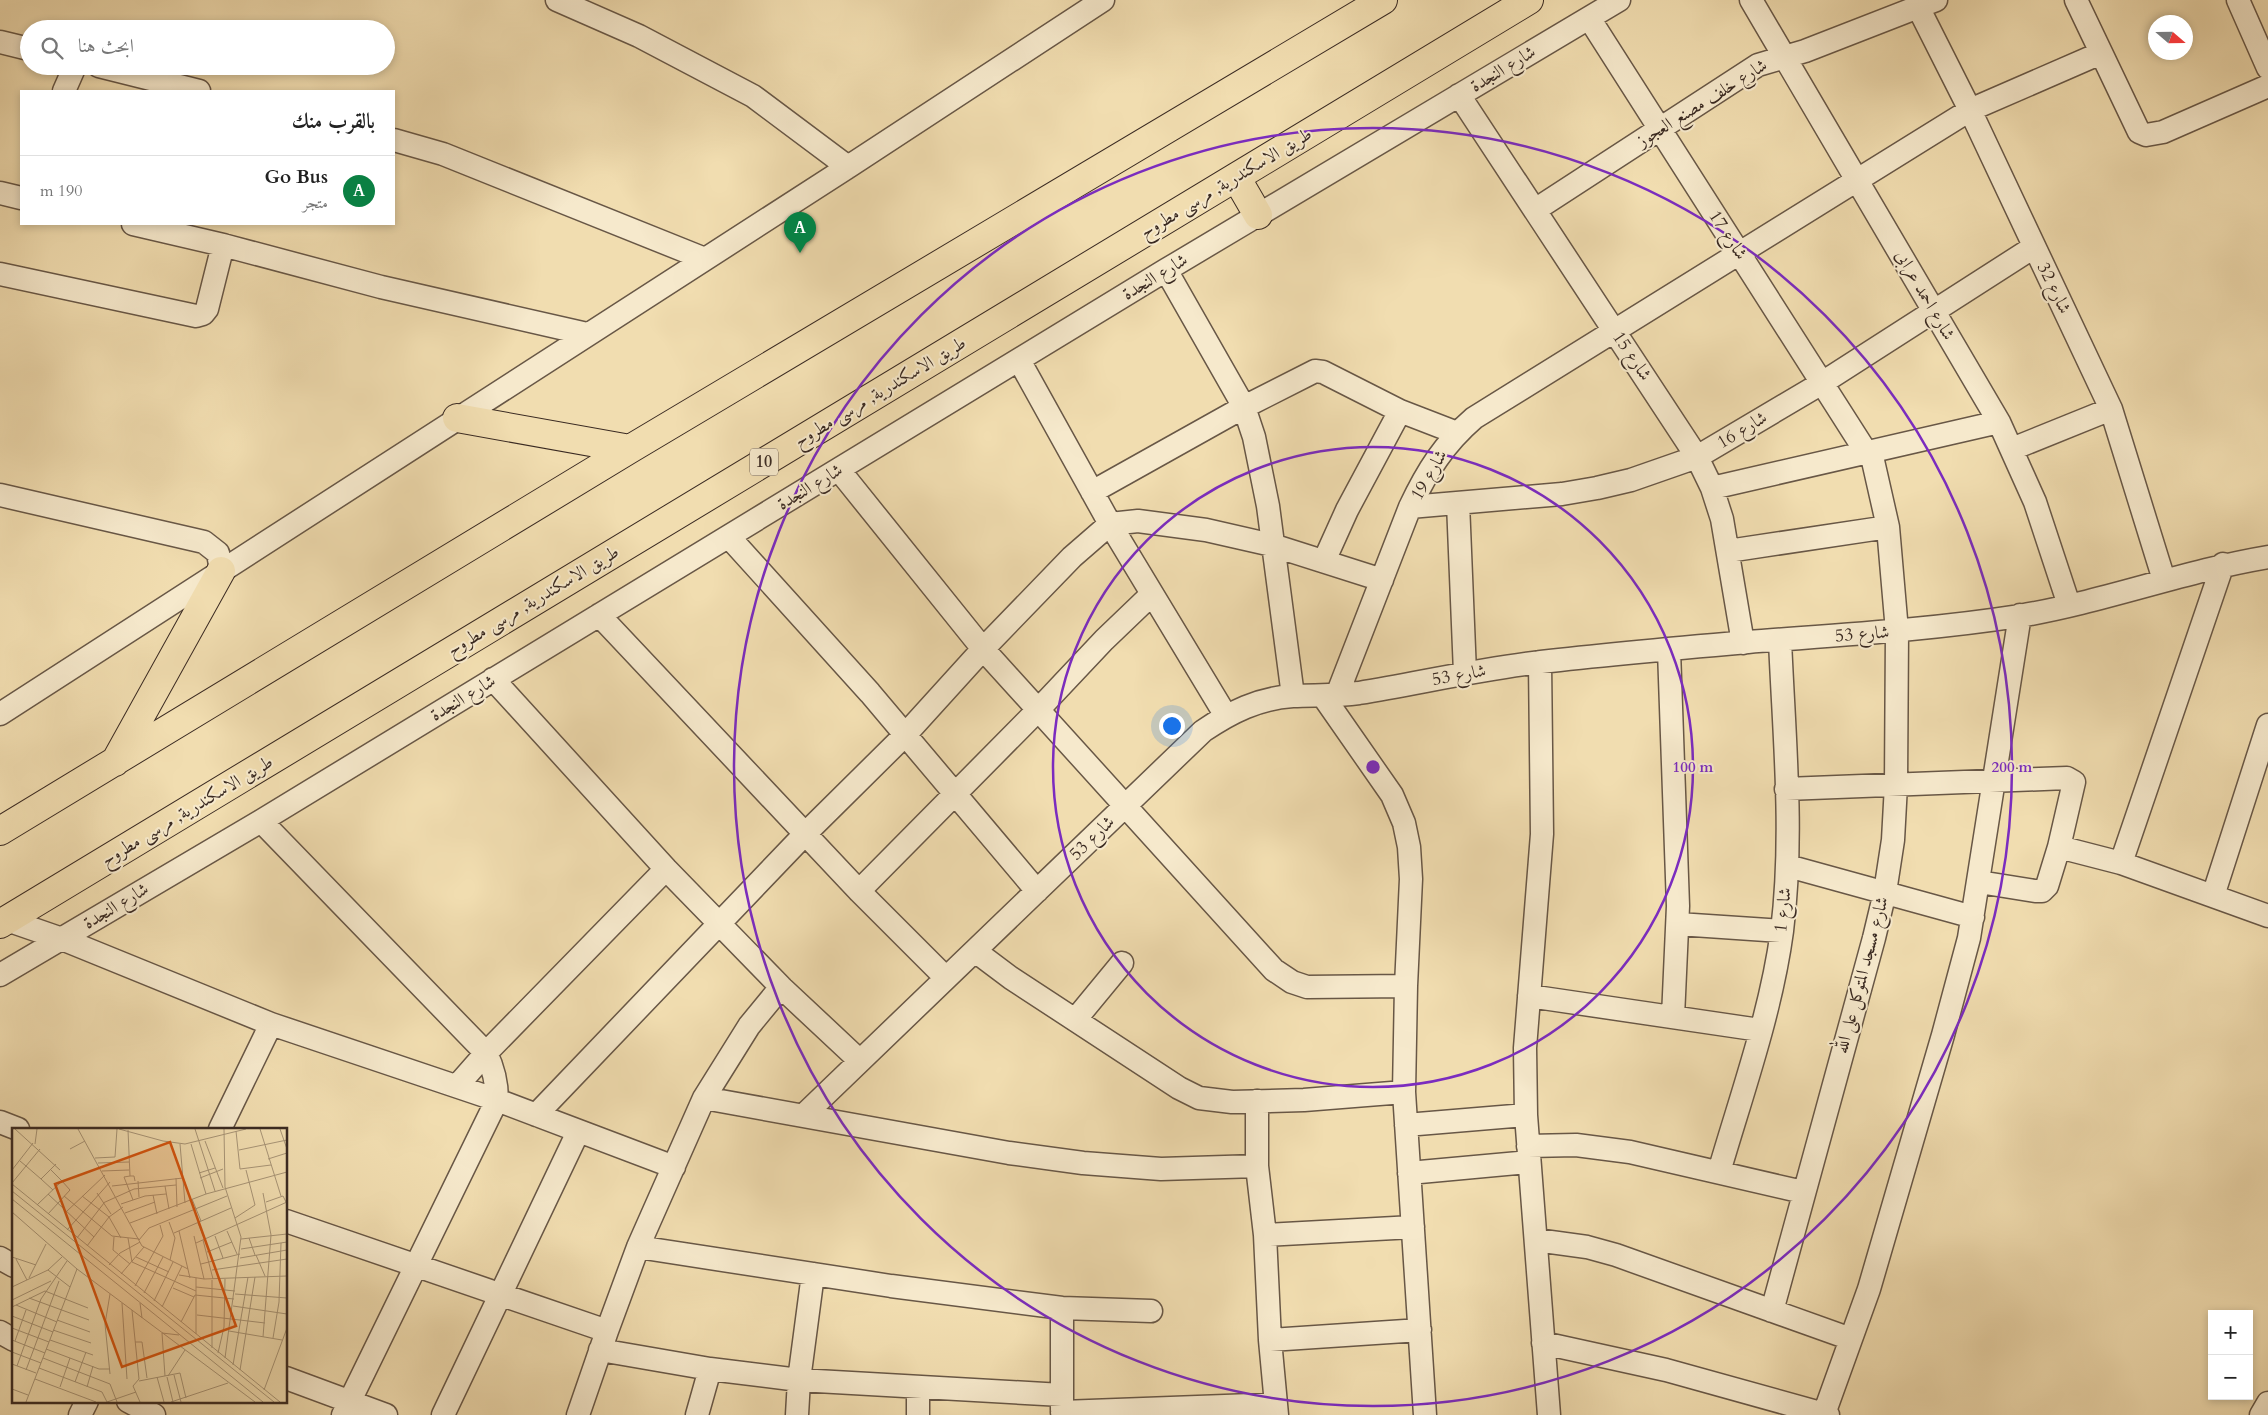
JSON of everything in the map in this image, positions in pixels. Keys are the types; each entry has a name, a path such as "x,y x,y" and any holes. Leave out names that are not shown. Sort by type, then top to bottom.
{"main road":[{"path":"0,831 630,449 1383,0"},
{"name":"طريق الاسكندرية, مرسى مطروح","path":"3,922 1529,0"},
{"path":"1236,177 1258,215"},
{"path":"457,418 630,449"},
{"path":"115,762 221,571"}],"street":[{"path":"557,0 639,36 753,96 848,167"},
{"path":"0,714 848,167 1103,0"},
{"name":"شارع النجدة","path":"0,975 261,821 1166,270 1619,0"},
{"name":"شارع احمد عرابى","path":"1751,0 1998,422 2035,502 2069,605"},
{"path":"2076,0 2139,132 2146,136 2162,132 2268,86"},
{"path":"2238,0 2268,68"},
{"name":"شارع خلف مصنع العجوز","path":"1535,210 1758,64 1805,51 1927,4"},
{"name":"شارع 32","path":"1927,4 1970,110 2110,409 2164,580"},
{"name":"شارع 17","path":"1589,18 1868,452 1888,527"},
{"path":"0,42 20,47"},
{"name":"شارع 19","path":"1330,696 1382,580 1410,507 1422,482 1442,450 1474,418 1616,332 1970,110 2101,53"},
{"path":"64,90 71,75"},
{"path":"134,75 192,90"},
{"name":"شارع 15","path":"1459,95 1698,457 1712,488 1722,519 1742,643"},
{"path":"395,140 443,154 705,259"},
{"path":"141,225 381,287 587,334"},
{"path":"0,274 196,316 203,314 207,309 223,245"},
{"name":"شارع 16","path":"1410,507 1562,494 1597,488 1639,477 1698,457 1822,383 2034,248"},
{"path":"1166,270 1244,408 1262,470 1293,696"},
{"path":"1019,360 1110,524 1226,716"},
{"path":"1092,492 1315,371 1323,372 1400,412 1457,433"},
{"path":"2012,449 2110,409"},
{"path":"1324,561 1364,477 1400,412"},
{"path":"1712,488 1998,422"},
{"path":"838,470 984,649 1274,970 1292,982 1307,987 1406,986"},
{"path":"0,495 204,542 218,553 221,571"},
{"path":"1458,503 1465,674"},
{"path":"536,1115 805,834 905,735 1072,557 1110,524 1138,521 1171,524 1272,545 1382,580"},
{"path":"1728,551 1888,527"},
{"name":"شارع مسجد المتوكل على الله","path":"1772,1311 1885,892 1894,840 1896,631 1888,527"},
{"path":"729,537 905,735 1037,891"},
{"name":"شارع 53","path":"804,1115 1203,731 1226,716 1247,706 1270,699 1293,696 1330,696 1540,662 1896,631 2020,616 2069,605 2223,564 2268,557"},
{"path":"2121,863 2223,564"},
{"path":"858,891 956,794 1104,640 1152,594"},
{"path":"599,615 858,891 946,978"},
{"path":"1543,1343 1683,1375 1826,1414 1869,1289 1943,1035 1973,917 2020,616"},
{"name":"شارع 1","path":"1719,1172 1774,977 1782,931 1788,866 1780,640"},
{"path":"1669,650 1678,924 1673,1017"},
{"path":"1540,662 1542,834 1525,1048 1526,1115 1550,1415"},
{"path":"493,679 666,869 781,987 860,1061"},
{"path":"1330,696 1392,795 1404,823 1409,847 1411,879 1404,1092 1425,1415"},
{"path":"2213,896 2268,725"},
{"path":"1786,789 2067,778 2074,782 2059,847 2047,886 2042,890 1979,882"},
{"path":"261,821 486,1053 493,1066 497,1100 346,1408"},
{"path":"2059,847 2121,863 2268,916"},
{"path":"1788,866 1973,917"},
{"path":"457,1086 486,1053 666,869"},
{"path":"3,922 62,939 271,1024 497,1100 674,1167"},
{"path":"1678,924 1782,931"},
{"path":"975,950 1011,978 1179,1088 1199,1098 1232,1102 1404,1092"},
{"path":"1075,1020 1122,963"},
{"path":"578,1415 603,1340 638,1247 704,1098 749,1026 781,987"},
{"path":"1529,996 1760,1030"},
{"path":"220,1128 271,1024"},
{"path":"704,1098 1009,1153 1082,1163 1161,1169 1257,1166"},
{"path":"288,1222 502,1295 603,1340 710,1369 799,1380 918,1388 1062,1408 1276,1410 1270,1340 1265,1235 1257,1166 1257,1101"},
{"path":"1406,1125 1526,1115"},
{"path":"0,1122 15,1128"},
{"path":"443,1415 502,1295 578,1132"},
{"path":"1409,1173 1576,1145 1630,1152 1803,1192"},
{"path":"1265,1235 1413,1227"},
{"path":"1536,1240 1587,1247 1616,1255 1851,1339"},
{"path":"638,1247 890,1286 1062,1308 1151,1311"},
{"path":"0,1258 12,1265"},
{"path":"797,1415 799,1380 812,1274"},
{"path":"1062,1308 1062,1408"},
{"path":"1270,1340 1420,1330"},
{"path":"0,1332 12,1339"},
{"path":"697,1415 710,1369"},
{"path":"288,1379 346,1408 386,1415"},
{"path":"918,1388 918,1415"},
{"path":"80,1415 86,1402"},
{"path":"130,1402 154,1415"},
{"path":"2261,1415 2268,1403"}],"place":[{"name":"Go Bus","path":"800,253"}]}
